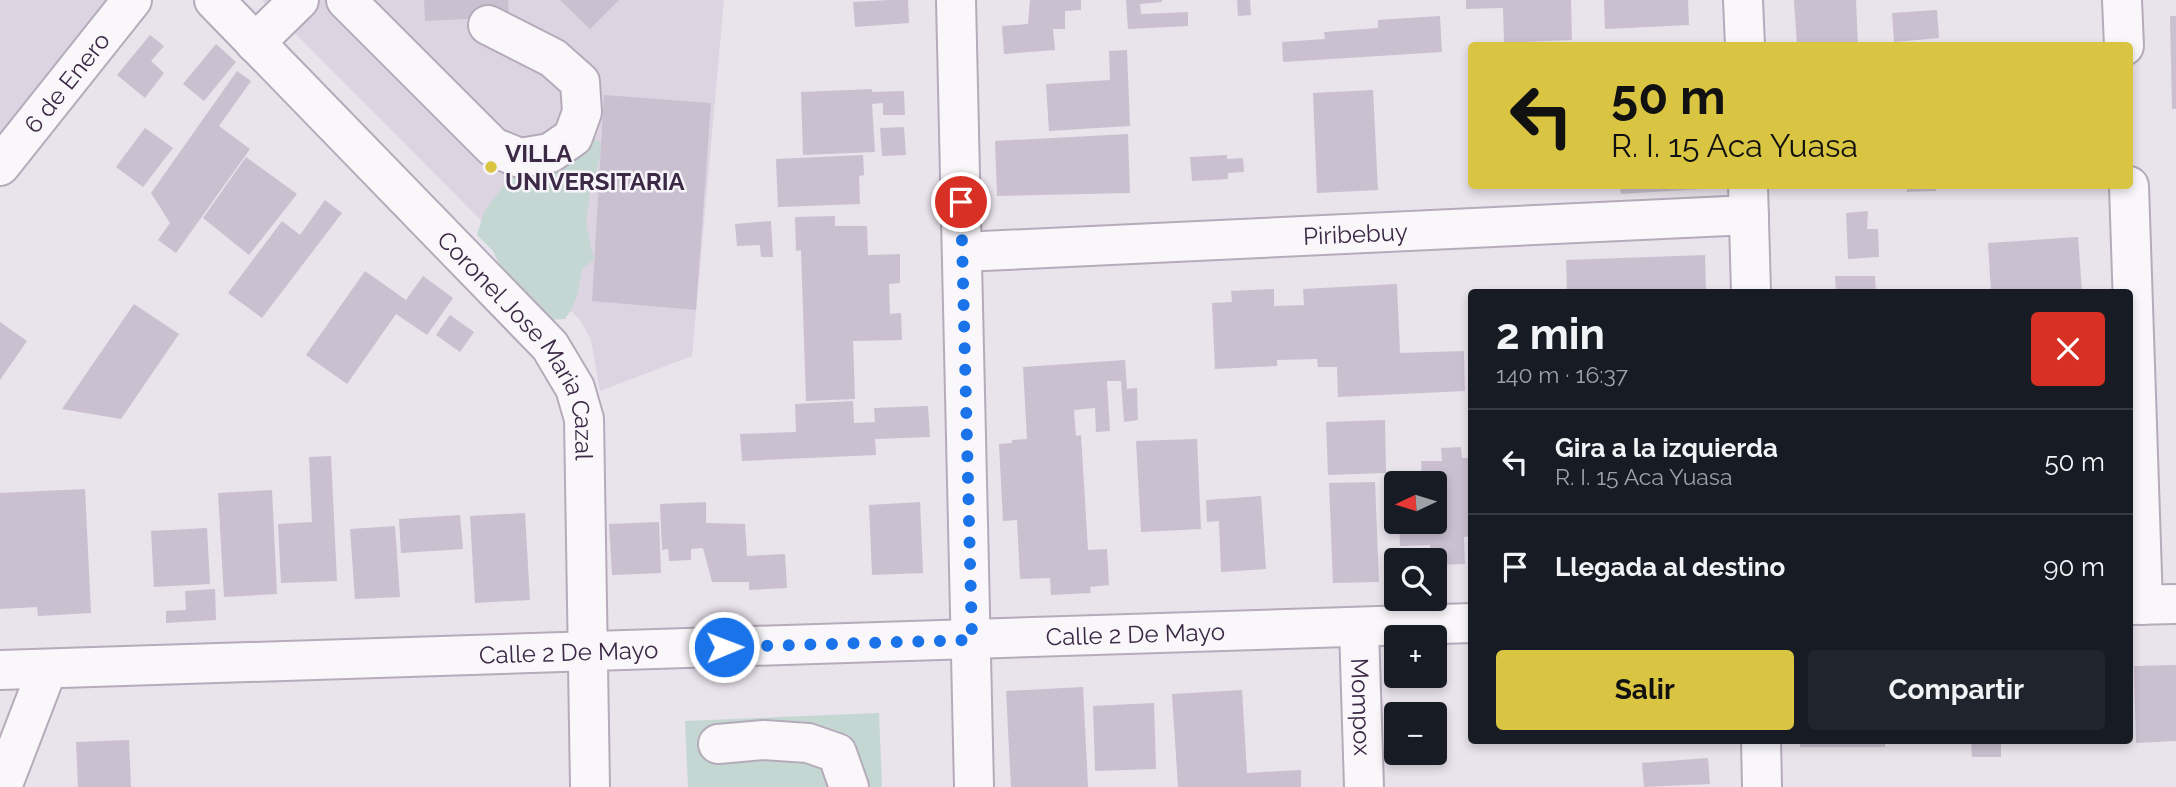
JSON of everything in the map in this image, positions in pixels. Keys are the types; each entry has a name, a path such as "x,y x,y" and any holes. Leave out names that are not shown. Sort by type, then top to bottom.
{"street":[{"name":"6 de Enero","path":"0,166 132,0"},
{"name":"Coronel Jose Maria Cazal","path":"214,0 550,346 575,388 584,419 590,787"},
{"path":"255,43 299,0"},
{"path":"346,0 494,147 520,158 550,153 573,137 582,112 580,82 554,58 488,25"},
{"path":"956,0 974,787"},
{"path":"1743,0 1745,42"},
{"path":"2122,0 2124,42"},
{"path":"2129,189 2149,604"},
{"path":"1749,200 1751,289"},
{"name":"Piribebuy","path":"962,252 1749,200"},
{"name":"Calle 2 De Mayo","path":"0,670 1468,623"},
{"name":"Mompox","path":"1359,627 1364,787"},
{"path":"2,787 47,670"},
{"path":"718,744 764,740 808,743 837,753 849,787"},
{"path":"1761,744 1762,787"}],"shaded area":[{"path":"0,0 132,0 0,180"},
{"path":"262,0 724,0 692,356 600,391 591,340 580,320"},
{"path":"586,137 601,142 602,149 590,194 586,223 594,260 582,269 575,302 565,319 544,320 503,272 493,251 477,235 484,212 512,174"},
{"path":"879,713 882,787 688,787 685,721"}],"building":[{"path":"424,0 508,0 509,17 425,21"},
{"path":"560,0 619,0 590,29"},
{"path":"908,0 909,23 855,27 853,2"},
{"path":"1030,0 1081,0 1081,10 1065,11 1065,29 1053,29 1055,50 1004,54 1002,26 1028,24"},
{"path":"1126,0 1162,0 1140,4 1141,14 1188,12 1188,26 1128,29"},
{"path":"1237,0 1250,0 1251,15 1238,16"},
{"path":"1466,0 1571,0 1572,40 1504,42 1503,8 1466,9"},
{"path":"1604,0 1688,0 1689,25 1605,29"},
{"path":"1794,0 1856,0 1858,42 1797,42"},
{"path":"1937,10 1939,38 1894,42 1892,13"},
{"path":"1440,16 1442,52 1283,62 1282,42 1325,39 1324,32 1378,28 1378,20"},
{"path":"2170,16 2176,16 2176,109 2172,109"},
{"path":"150,35 164,46 151,61 164,73 145,98 117,75"},
{"path":"216,44 236,62 204,101 183,84"},
{"path":"1127,50 1130,126 1049,131 1046,84 1110,80 1109,51"},
{"path":"237,71 251,81 219,126 250,149 176,253 158,240 170,223 151,193"},
{"path":"872,89 872,92 904,91 905,115 883,115 883,103 872,104 875,152 803,155 801,92"},
{"path":"1373,90 1378,190 1317,193 1313,93"},
{"path":"604,95 711,103 696,310 592,301"},
{"path":"904,127 906,155 882,156 880,128"},
{"path":"145,128 173,148 143,187 116,167"},
{"path":"1128,134 1130,193 997,196 995,141"},
{"path":"863,155 864,175 859,176 860,204 778,207 776,159"},
{"path":"1227,155 1227,159 1243,158 1244,172 1228,173 1228,179 1192,181 1190,157"},
{"path":"246,157 297,194 249,255 203,218"},
{"path":"1620,189 1703,189 1621,194"},
{"path":"1907,189 1936,189 1936,191 1907,192"},
{"path":"325,200 342,213 262,318 228,293 282,221 300,235"},
{"path":"1868,211 1867,229 1878,229 1879,257 1848,259 1846,213"},
{"path":"835,216 835,226 867,226 868,255 900,254 900,283 889,284 890,314 901,313 902,340 853,341 855,399 806,401 801,250 796,251 795,217"},
{"path":"771,221 773,257 761,257 760,245 737,246 735,224"},
{"path":"2078,237 2082,289 1991,289 1988,243"},
{"path":"1705,255 1706,289 1567,289 1566,260"},
{"path":"365,271 406,300 423,276 453,298 427,335 396,314 347,384 306,355"},
{"path":"1835,276 1875,276 1876,289 1836,289"},
{"path":"1397,284 1400,353 1464,351 1465,391 1338,397 1337,367 1318,367 1317,359 1277,360 1277,366 1215,369 1212,303 1232,302 1231,291 1274,289 1274,306 1304,305 1303,289"},
{"path":"134,304 179,334 121,419 62,409"},
{"path":"450,315 474,332 460,352 436,335"},
{"path":"0,322 27,341 0,380"},
{"path":"1125,360 1127,389 1137,388 1138,420 1124,422 1121,381 1107,381 1110,431 1096,432 1095,408 1074,410 1076,436 1081,435 1088,550 1107,549 1109,585 1090,587 1091,593 1051,595 1050,578 1020,579 1017,520 1003,521 999,444 1027,439 1023,367"},
{"path":"853,401 854,423 875,422 874,408 928,406 930,437 875,439 876,455 742,461 740,434 796,432 795,404"},
{"path":"1385,420 1386,471 1328,475 1326,422"},
{"path":"1197,439 1201,529 1141,532 1136,441"},
{"path":"1461,447 1462,458 1468,458 1468,536 1464,537 1465,564 1447,565 1447,548 1430,548 1430,545 1400,546 1400,534 1447,534 1447,471 1422,471 1421,461 1442,461 1441,448"},
{"path":"331,456 337,581 281,583 278,524 312,522 309,457"},
{"path":"1375,482 1379,582 1333,583 1329,483"},
{"path":"85,489 91,613 38,616 37,607 0,609 0,493"},
{"path":"272,490 277,594 224,597 218,493"},
{"path":"1261,496 1266,569 1221,572 1219,521 1207,522 1206,500"},
{"path":"706,502 706,523 745,524 747,556 785,554 787,588 749,590 749,582 712,582 703,548 691,549 691,560 669,561 668,549 662,550 660,504"},
{"path":"920,502 923,573 872,575 869,505"},
{"path":"525,513 530,600 475,603 470,516"},
{"path":"460,515 463,549 401,553 399,519"},
{"path":"659,522 661,573 612,575 609,524"},
{"path":"395,526 400,597 355,599 350,529"},
{"path":"207,528 210,584 154,587 151,531"},
{"path":"215,589 216,620 166,623 166,611 186,610 185,591"},
{"path":"2176,665 2176,741 2136,743 2134,666"},
{"path":"1083,687 1088,787 1011,787 1006,691"},
{"path":"1242,690 1247,773 1301,770 1301,787 1178,787 1172,694"},
{"path":"1154,703 1156,769 1095,771 1093,706"},
{"path":"129,740 131,787 78,787 76,742"},
{"path":"1800,744 1885,744 1885,747 1800,747"},
{"path":"1971,744 2001,744 2001,757 1972,757"},
{"path":"1708,758 1710,784 1644,787 1642,763"}],"place":[{"name":"VILLA UNIVERSITARIA","path":"491,167"}],"route":[{"path":"724,647 972,640 961,202"}]}
